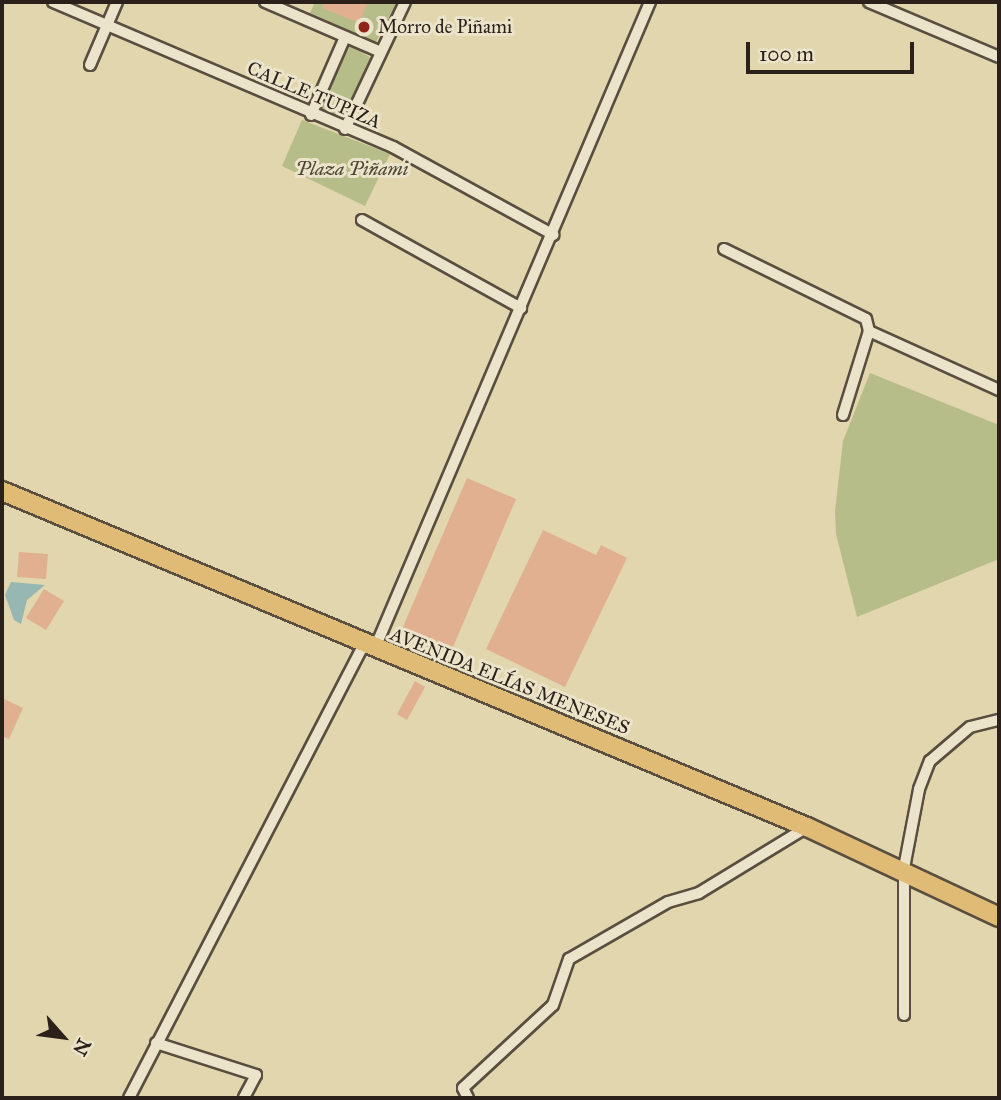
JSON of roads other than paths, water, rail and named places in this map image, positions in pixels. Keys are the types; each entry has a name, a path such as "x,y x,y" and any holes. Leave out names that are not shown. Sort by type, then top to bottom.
{"main road":[{"name":"AVENIDA ELÍAS MENESES","path":"2,491 904,868 999,917"}],"street":[{"name":"CALLE TUPIZA","path":"53,2 311,115 393,147 554,235"},
{"path":"90,65 117,2"},
{"path":"265,2 379,51"},
{"path":"345,129 379,51 405,2"},
{"path":"129,1098 370,646 554,235 650,2"},
{"path":"869,2 999,57"},
{"path":"311,115 345,37"},
{"path":"362,220 521,308"},
{"path":"724,249 866,319 869,331 843,415"},
{"path":"869,331 999,390"},
{"path":"904,1015 904,868 919,789 930,761 970,727 999,720"},
{"path":"468,1098 463,1088 553,1005 569,959 668,902 699,893 807,827"},
{"path":"156,1043 257,1075 244,1098"}],"water":[{"path":"11,582 45,585 27,600 21,624 14,620 5,595"}],"place":[{"name":"Morro de Piñami","path":"364,27"}],"park label":[{"name":"Plaza Piñami","path":"352,169"}]}
